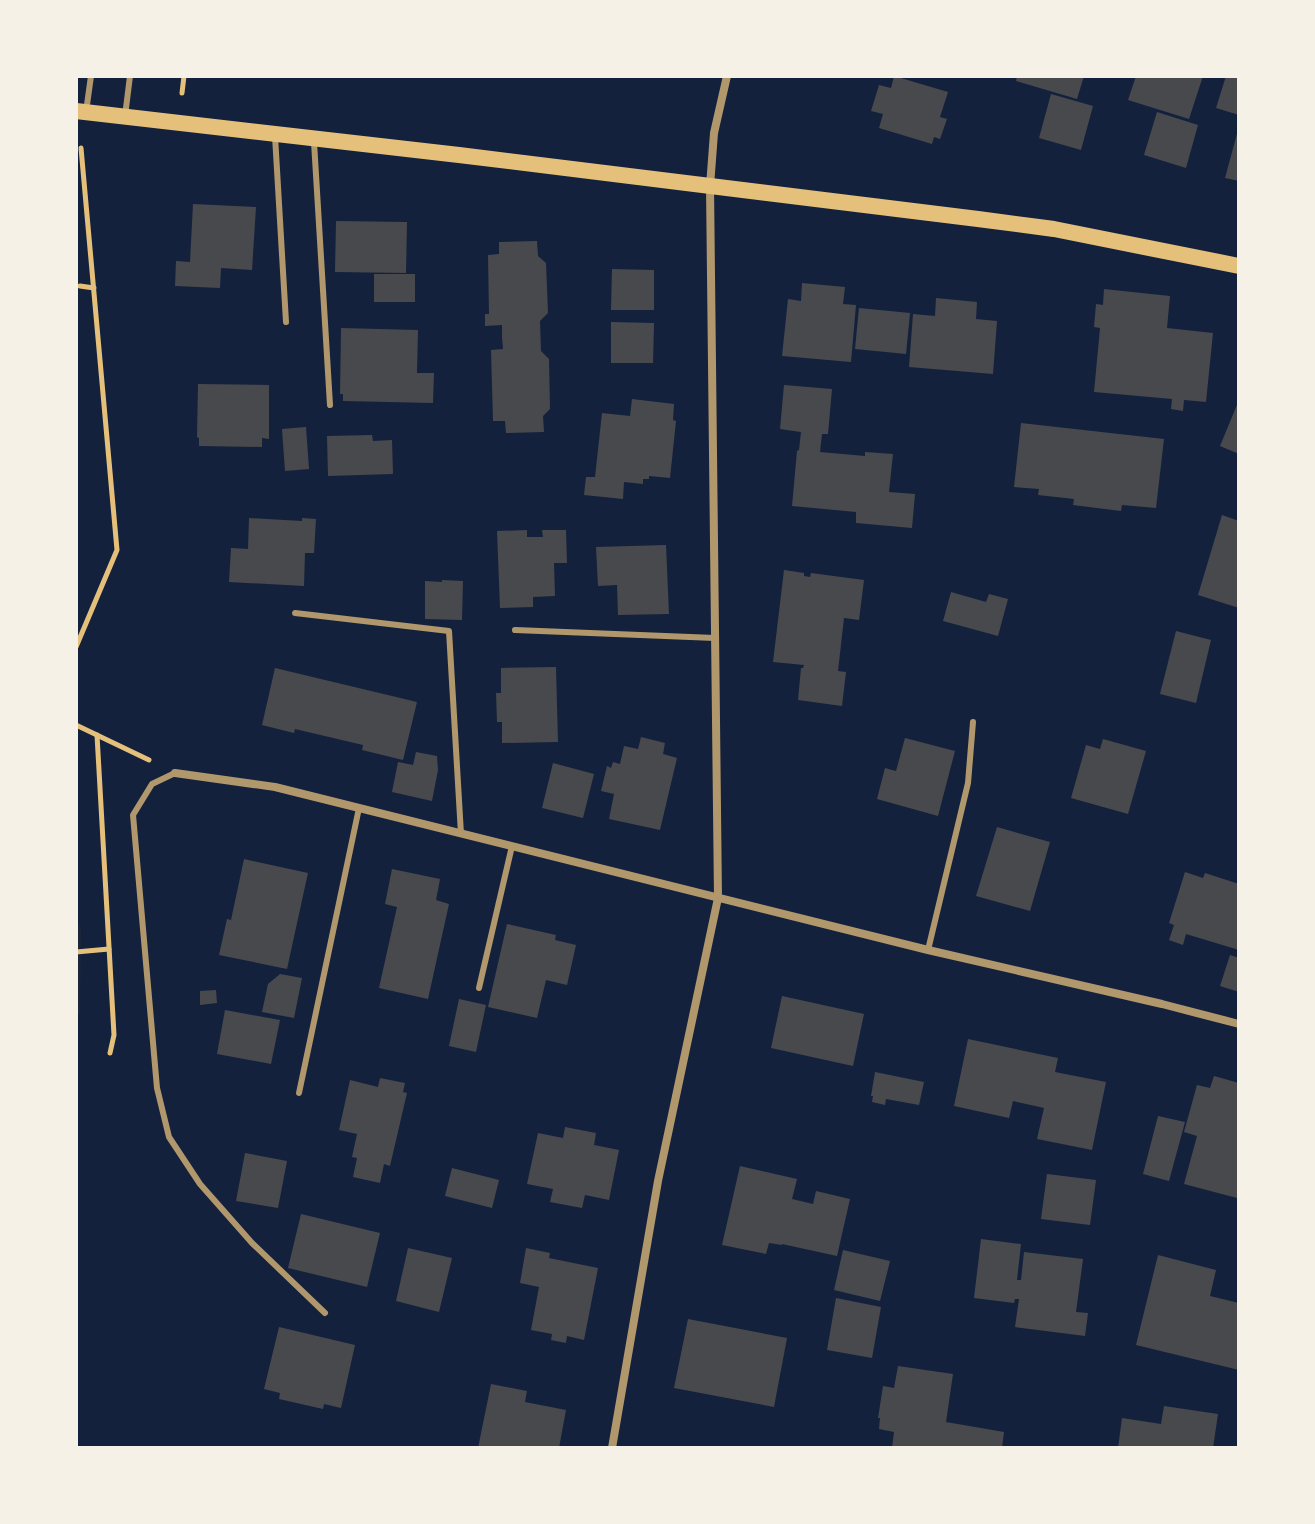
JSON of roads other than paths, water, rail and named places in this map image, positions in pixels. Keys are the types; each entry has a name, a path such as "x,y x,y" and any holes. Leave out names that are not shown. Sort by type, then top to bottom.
{"main road":[{"path":"81,112 1054,229 1239,266"}],"street":[{"path":"612,1448 658,1181 718,898 710,186 714,133 727,76"},
{"path":"175,773 275,787 1239,1024"}],"lane":[{"path":"81,112 91,76"},
{"path":"125,116 130,76"},
{"path":"274,133 286,322"},
{"path":"314,138 330,405"},
{"path":"295,613 449,631 461,834"},
{"path":"515,630 715,638"},
{"path":"928,950 968,783 973,722"},
{"path":"175,773 152,784 133,815 157,1088 169,1137 200,1184 252,1243 325,1313"},
{"path":"299,1093 359,808"},
{"path":"479,988 512,846"}]}
